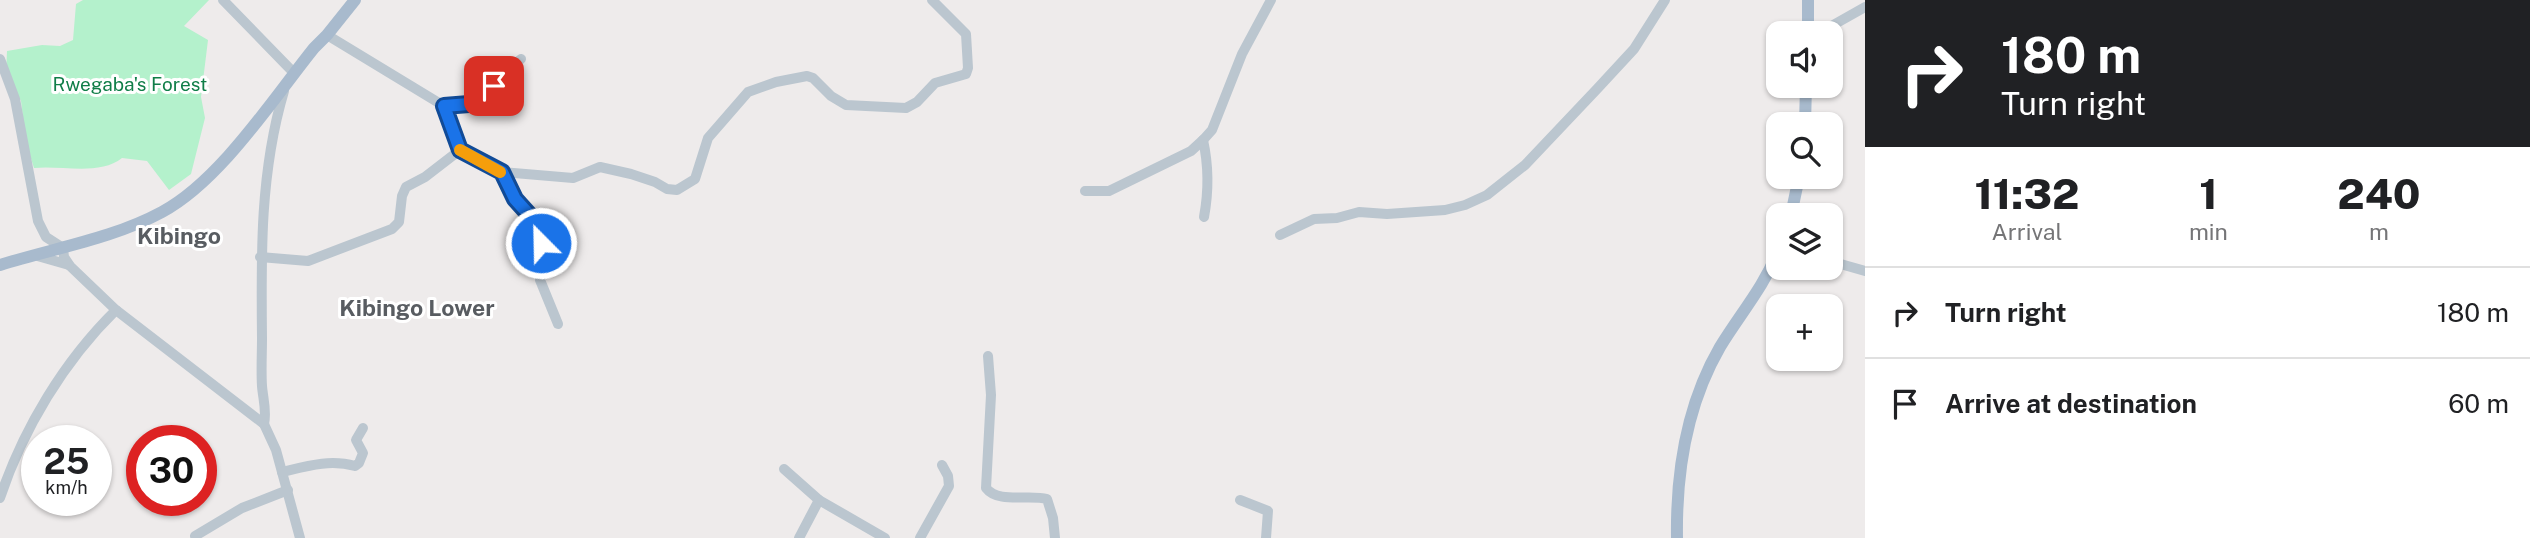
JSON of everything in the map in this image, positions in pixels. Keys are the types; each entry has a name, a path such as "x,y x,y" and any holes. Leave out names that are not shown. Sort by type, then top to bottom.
{"main road":[{"path":"0,265 136,225 187,196 230,153 313,48 355,0"},
{"path":"1808,0 1808,21"},
{"path":"1677,538 1676,501 1679,471 1697,400 1718,351 1766,278"}],"street":[{"path":"223,0 290,78 269,155 260,257 262,385 266,415 264,424"},
{"path":"444,106 460,150 502,172 573,178 600,167 631,174 667,189 677,190 695,179 708,138 748,92 758,87 799,76 813,78 831,96 846,105 912,106 935,83 963,75 968,71 966,34 932,0"},
{"path":"1085,191 1109,191 1191,151 1203,141 1212,130 1242,54 1271,0"},
{"path":"1280,234 1314,219 1337,218 1359,212 1387,214 1445,210 1487,195 1525,165 1634,49 1665,0"},
{"path":"1840,21 1865,7"},
{"path":"327,35 444,106 465,105 478,98 521,59"},
{"path":"0,59 15,99 38,220 46,237 63,248 64,257 70,266 116,310 264,424 276,450 300,538"},
{"path":"1203,141 1209,166 1209,190 1204,217"},
{"path":"260,257 309,261 392,229 399,222 406,187 425,177 460,150"},
{"path":"502,172 510,191 530,214 539,232 540,280 558,324"},
{"path":"34,256 70,266"},
{"path":"1843,265 1865,271"},
{"path":"0,498 15,461 51,392 84,344 116,310"},
{"path":"988,356 991,395 986,488 992,494 1047,499 1055,538"},
{"path":"282,472 321,463 355,466 363,453 356,440 362,428"},
{"path":"920,538 948,486 948,476 942,465"},
{"path":"784,469 819,500 885,538"},
{"path":"195,536 242,508 288,490"},
{"path":"799,538 819,500"},
{"path":"1240,500 1268,511 1266,538"}],"green space":[{"name":"Rwegaba's Forest","path":"83,0 209,0 184,26 208,40 201,97 205,118 191,174 169,190 147,161 122,158 103,167 34,168 26,143 21,101 6,73 7,51 42,45 60,46 73,40 76,4"}],"slow traffic":[{"path":"460,150 500,172"}],"district":[{"name":"Kibingo","path":"179,236"},
{"name":"Kibingo Lower","path":"417,308"}],"route":[{"path":"494,86 469,104 444,106 460,150 502,172 515,199 533,219 541,243"}]}
